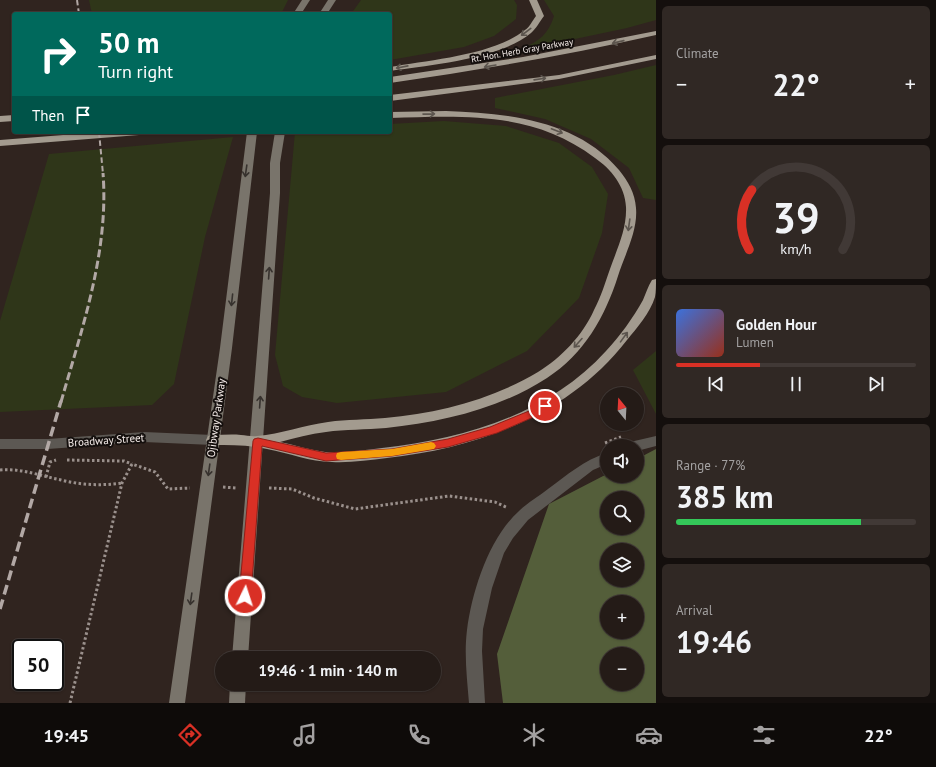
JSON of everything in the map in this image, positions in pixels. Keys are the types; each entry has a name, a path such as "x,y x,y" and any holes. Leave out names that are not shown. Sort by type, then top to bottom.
{"highway":[{"path":"392,69 473,53 506,44 529,31 540,16 533,0"},
{"name":"Rt. Hon. Herb Gray Parkway","path":"392,80 546,56 656,33"},
{"path":"392,98 559,77 656,57"},
{"path":"258,441 327,427 391,423 446,414 496,400 544,375 579,344 599,314 629,229 631,206 626,186 613,168 594,151 571,137 542,126 511,118 480,114 392,115"},
{"path":"0,119 12,118"},
{"path":"0,143 82,134"},
{"path":"27,140 111,134"},
{"path":"213,440 258,441 326,457 399,451 448,443 493,430 533,414 569,391 600,364 623,339 643,309 656,283"}],"main road":[{"path":"298,12 306,0"},
{"path":"324,12 332,0"},
{"name":"Ojibway Parkway","path":"177,703 226,348 252,134"},
{"path":"241,651 258,441 275,193 275,164 280,134"},
{"path":"237,703 238,691"}],"street":[{"name":"Broadway Street","path":"0,444 48,444 144,437 213,440"},
{"path":"644,444 656,441"},
{"path":"477,703 474,651 475,629 484,588 490,568 498,550 522,516 588,466 600,461"}],"path":[{"path":"46,477 50,462 57,460"},
{"path":"65,460 124,461 132,464"},
{"path":"0,470 18,470 82,485 99,486 122,483"}],"green space":[{"path":"89,0 288,0 282,12 92,12"},
{"path":"361,0 514,0 517,5 516,19 494,36 464,47 392,60 392,12 352,12"},
{"path":"544,0 656,0 656,20 627,28 518,51 540,38 548,29 554,16"},
{"path":"656,65 656,200 643,198 629,168 591,139 545,119 495,108 495,98 614,75"},
{"path":"444,121 506,126 559,143 592,167 608,194 602,233 579,298 527,351 446,392 337,403 302,397 283,386 275,355 295,134 392,134 392,124"},
{"path":"233,137 205,237 174,384 152,405 0,412 0,321 49,154"},
{"path":"656,351 656,414 644,391 644,387 642,387 633,370"},
{"path":"656,449 656,703 503,703 497,654 549,504 600,478 600,483 644,483 644,455"}],"railway":[{"path":"77,0 79,12"},
{"path":"99,134 103,174"},
{"path":"61,402 85,318 98,261 104,202 103,173"},
{"path":"0,609 61,401"}],"slow traffic":[{"path":"341,456 392,452 431,446"}],"route":[{"path":"245,596 258,441 326,457 392,452 448,443 493,430 533,414 545,406"}]}
